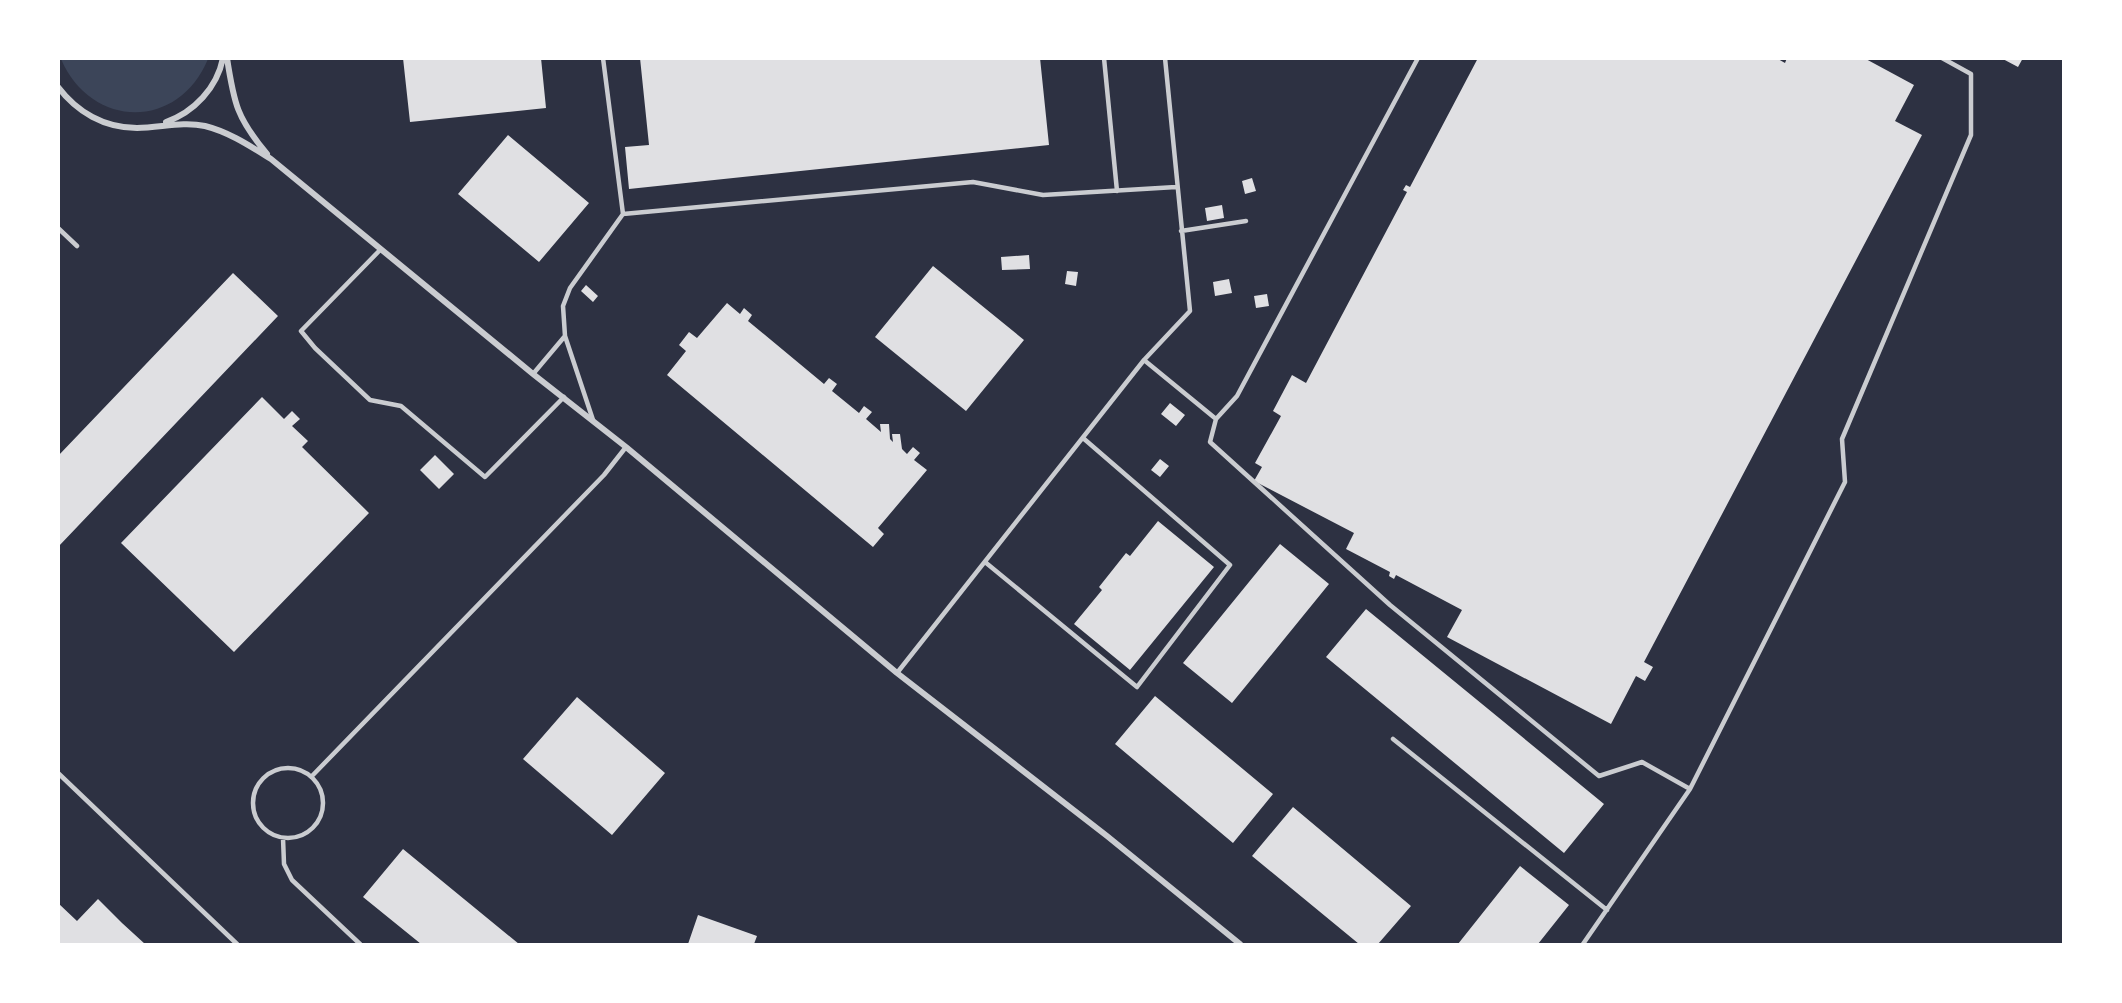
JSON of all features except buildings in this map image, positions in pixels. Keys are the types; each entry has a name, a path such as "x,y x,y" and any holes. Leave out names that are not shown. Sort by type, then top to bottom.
{"street":[{"path":"157,125 176,118 192,108 215,81 225,58"},
{"path":"225,58 238,112 249,132 271,159"},
{"path":"58,87 67,99 82,112 99,121 128,128 180,124 204,126 241,140 271,159 533,374 626,447 897,673 1107,836 1240,945"}],"lane":[{"path":"593,420 565,336 563,306 570,288 623,214 603,58"},
{"path":"1104,58 1117,191"},
{"path":"897,673 1144,360 1190,311 1165,58"},
{"path":"1418,58 1237,396 1216,419 1210,442 1390,605 1599,776 1642,762 1690,789"},
{"path":"1583,945 1690,789 1845,482 1842,439 1971,135 1971,74 1942,58"},
{"path":"623,214 972,182 1043,195 1176,187"},
{"path":"1181,231 1245,221"},
{"path":"58,228 77,246"},
{"path":"381,249 301,331 315,348 370,399 401,406 485,477 564,397"},
{"path":"533,374 565,336"},
{"path":"1144,360 1216,419"},
{"path":"985,562 1137,687 1230,565 1083,438"},
{"path":"312,776 604,475 626,447"},
{"path":"1393,739 1607,910"},
{"path":"276,768 295,768 312,776 322,792 323,810 315,826 301,836 283,838 266,831 254,815 252,796 260,779 276,768"},
{"path":"58,773 237,945"},
{"path":"283,838 284,864 292,880 360,945"}],"shaded area":[{"path":"61,59 208,59 194,83 177,99 156,109 134,112 113,109 92,99 75,82"}]}
